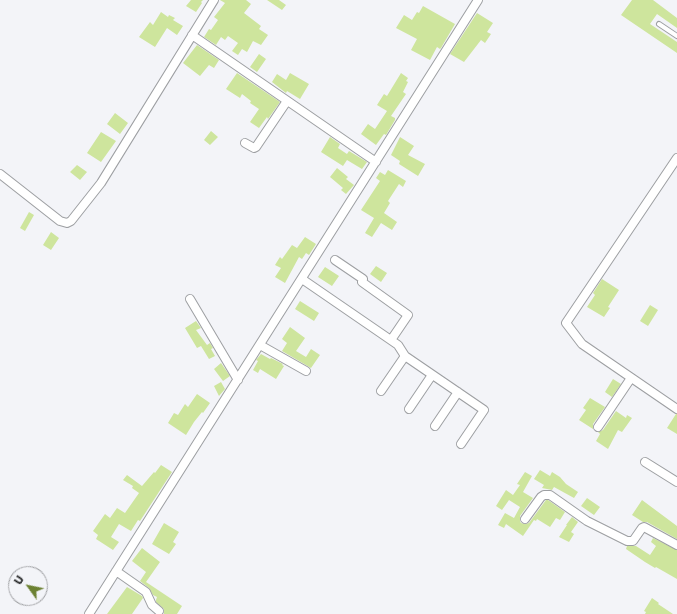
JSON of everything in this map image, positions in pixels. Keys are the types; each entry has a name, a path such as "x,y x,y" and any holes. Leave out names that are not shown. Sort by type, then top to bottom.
{"street":[{"path":"0,174 60,221 67,223 71,221 101,184 214,0"},
{"path":"89,614 478,0"},
{"path":"192,35 376,162"},
{"path":"245,143 254,148 256,147 287,101"},
{"path":"677,158 566,323 582,344 677,409"},
{"path":"335,260 363,279 362,282 408,315 391,340"},
{"path":"302,279 398,345 405,356 484,410 461,444"},
{"path":"190,299 238,380"},
{"path":"260,345 306,371"},
{"path":"381,391 405,356"},
{"path":"409,409 432,375"},
{"path":"598,427 631,378"},
{"path":"435,426 458,392"},
{"path":"645,462 677,482"},
{"path":"525,519 541,497 544,495 550,495 587,521 627,541 633,540 644,527 677,545"},
{"path":"116,572 146,592 152,605 159,611"}],"lane":[{"path":"659,24 677,36"}],"building":[{"path":"191,0 203,0 196,12 186,6"},
{"path":"220,0 246,0 251,4 244,13 261,26 259,29 268,35 261,45 253,41 247,52 242,49 238,55 232,51 238,43 228,36 225,40 221,37 216,45 204,37 209,29 211,30 218,20 214,17 225,3"},
{"path":"267,0 279,0 286,5 282,10"},
{"path":"632,0 653,0 677,18 677,28 657,14 650,24 677,42 677,53 621,15"},
{"path":"423,6 455,24 441,48 440,49 437,47 430,60 411,50 417,39 396,28 404,15 412,20"},
{"path":"161,12 168,17 169,15 175,18 173,20 183,26 177,35 167,28 155,47 139,37 150,22 153,25"},
{"path":"477,13 493,23 487,32 491,34 485,43 481,40 464,62 450,54"},
{"path":"197,45 219,60 214,68 209,65 200,76 183,63"},
{"path":"259,54 266,59 257,72 250,67"},
{"path":"237,73 280,102 268,119 267,117 259,128 250,122 259,109 250,103 251,101 242,94 240,98 226,89"},
{"path":"290,73 309,84 300,99 287,91 286,93 272,82 277,74 286,80"},
{"path":"401,73 408,78 406,81 408,82 403,92 406,94 391,116 395,118 395,120 386,135 384,134 376,145 361,134 368,124 375,129 387,111 377,105 384,94 387,96"},
{"path":"115,113 128,123 120,134 107,124"},
{"path":"211,131 218,137 210,145 204,140"},
{"path":"101,132 116,141 101,162 87,153"},
{"path":"330,137 340,144 338,148 347,154 349,151 367,162 362,169 347,160 343,166 321,152"},
{"path":"400,137 414,146 408,155 425,164 418,176 399,164 400,161 391,155"},
{"path":"77,165 87,172 80,180 70,172"},
{"path":"337,168 348,177 346,179 354,185 346,194 341,190 343,188 330,177"},
{"path":"388,170 406,181 403,187 399,184 388,201 390,203 384,213 397,222 392,230 381,223 372,237 365,233 374,218 361,210 380,181 376,178 380,172 385,175"},
{"path":"29,212 34,215 25,231 20,228"},
{"path":"51,232 59,238 51,250 43,245"},
{"path":"305,237 316,244 309,255 306,253 302,259 299,257 285,283 275,277 281,268 275,265 280,257 282,259 292,245 297,248"},
{"path":"376,266 387,273 381,282 370,274"},
{"path":"325,267 339,276 332,286 318,277"},
{"path":"602,279 619,290 608,307 610,308 604,317 587,307 595,295 593,293"},
{"path":"300,301 319,313 314,321 295,309"},
{"path":"650,305 658,310 648,326 640,321"},
{"path":"196,321 201,328 196,330 207,345 210,343 213,348 211,349 215,356 209,359 201,346 197,348 185,328"},
{"path":"290,327 305,338 296,351 306,357 311,349 320,355 311,368 282,351 287,343 282,339"},
{"path":"261,354 283,364 282,365 284,366 276,379 260,369 258,373 253,370 258,361 256,360"},
{"path":"221,363 230,376 223,381 214,369"},
{"path":"613,379 621,384 612,397 605,392"},
{"path":"221,382 225,389 219,396 214,386"},
{"path":"197,394 210,403 194,422 186,435 168,423 174,413 178,415 185,404 188,407"},
{"path":"590,398 605,407 593,424 593,429 579,420 586,410 583,408"},
{"path":"616,411 626,418 627,415 632,418 622,432 618,430 608,449 596,441 600,434 598,432 603,430"},
{"path":"677,414 677,434 667,428"},
{"path":"161,465 172,472 140,521 138,520 131,531 119,524 111,537 119,542 113,550 96,539 98,535 93,531 105,514 110,518 117,508 125,513 139,493 132,488 133,486 123,480 127,475 142,486"},
{"path":"540,470 550,476 552,472 560,477 566,484 578,492 574,498 554,487 552,490 542,488 544,485 534,479"},
{"path":"525,472 532,476 523,492 533,498 520,516 521,523 529,523 546,500 565,512 560,520 556,518 550,527 537,519 536,521 534,520 523,536 506,524 504,528 498,525 505,513 514,518 520,507 509,500 502,510 496,506 506,490 513,495 520,485 517,484"},
{"path":"587,498 600,507 594,515 581,506"},
{"path":"642,500 677,526 677,539 632,515"},
{"path":"572,517 578,522 571,532 574,534 569,542 559,537"},
{"path":"164,523 179,532 173,542 176,544 169,554 152,544"},
{"path":"653,538 677,550 677,579 656,567 655,568 626,549 627,546 636,546 650,555 656,546 651,542"},
{"path":"142,548 160,562 146,582 182,606 177,614 164,614 164,609 156,602 157,597 153,595 149,588 140,581 146,572 132,561"},
{"path":"127,587 143,598 132,614 107,614"},
{"path":"652,598 673,614 645,614 646,612 644,611"}]}
